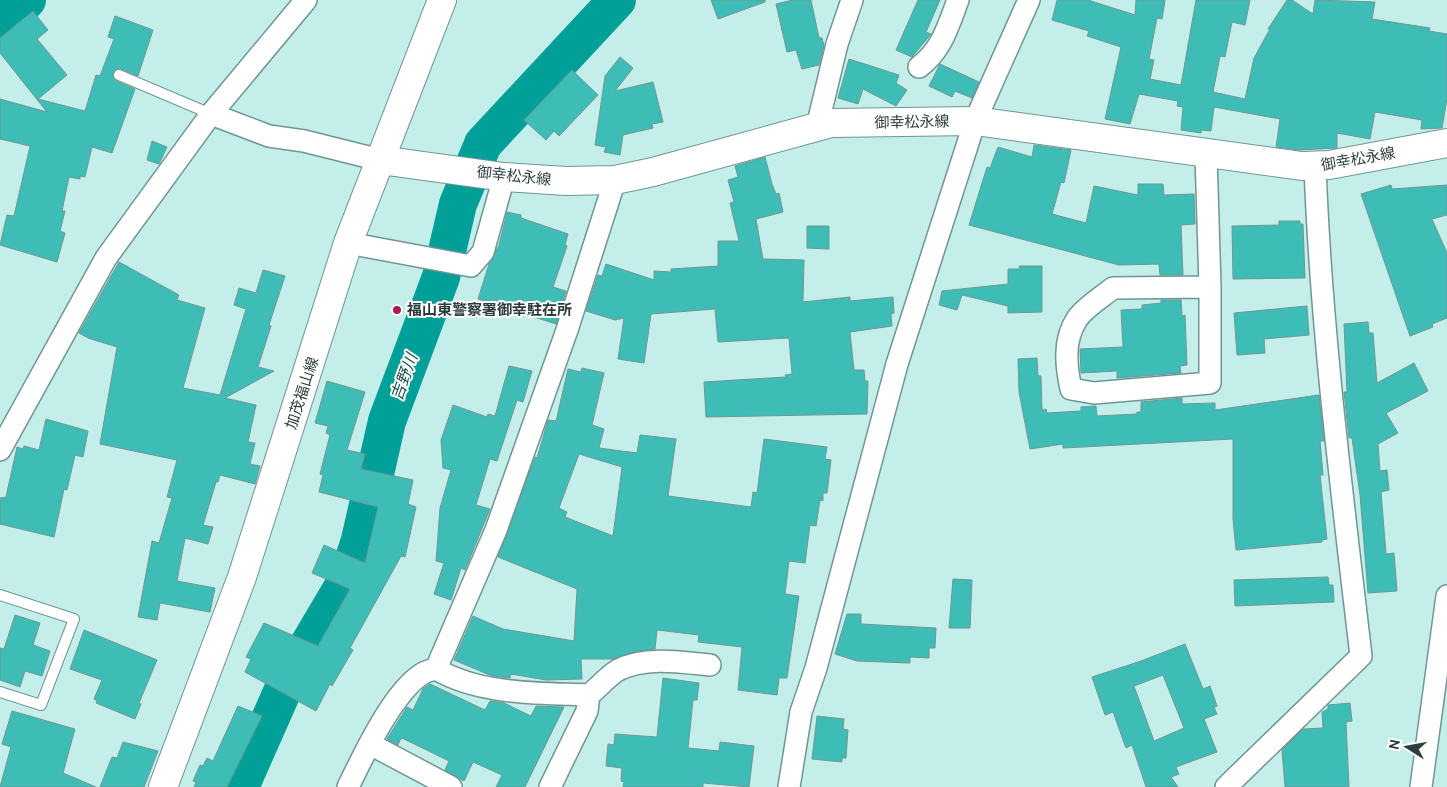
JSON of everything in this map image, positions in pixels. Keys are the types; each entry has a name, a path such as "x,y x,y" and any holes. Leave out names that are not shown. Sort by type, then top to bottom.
{"main road":[{"name":"加茂福山線","path":"163,787 242,577 348,242 442,0"},
{"name":"御幸松永線","path":"380,160 494,175 566,181 615,180 653,172 832,123 975,121 1206,154 1315,166 1447,142"}],"street":[{"path":"0,450 106,258 211,114 306,0"},
{"path":"817,127 837,44 852,0"},
{"path":"919,67 932,57 944,39 958,0"},
{"path":"789,787 801,712 816,668 897,364 975,121 1029,0"},
{"path":"211,114 269,136 304,141 380,160"},
{"path":"1206,154 1210,287 1210,383 1094,393 1071,388 1066,366 1068,338 1077,318 1112,288 1210,287"},
{"path":"1226,787 1360,656 1327,363 1318,263 1315,166"},
{"path":"348,242 471,266 483,252 494,175"},
{"path":"348,787 370,744 405,689 422,674 436,669 496,530 567,330 615,180"},
{"path":"1422,787 1447,596"},
{"path":"550,787 587,710 589,696 619,670 642,664 674,661 710,665"},
{"path":"436,669 452,678 511,691 589,696"},
{"path":"370,744 451,787"}],"lane":[{"path":"119,75 211,114"},
{"path":"0,595 74,619 41,706 0,692"}],"building":[{"path":"711,0 765,0 765,2 718,19"},
{"path":"793,0 811,0 819,38 822,38 824,46 819,65 802,69 796,50 787,52 776,4"},
{"path":"918,0 940,0 926,32 931,34 912,57 896,50"},
{"path":"1057,0 1088,0 1135,15 1136,0 1165,0 1162,19 1157,18 1149,59 1154,60 1150,79 1181,85 1196,0 1250,0 1245,25 1232,22 1225,57 1220,56 1213,92 1245,99 1254,58 1270,29 1268,29 1287,0 1292,0 1313,14 1315,0 1375,2 1372,19 1430,28 1429,31 1447,34 1447,99 1442,128 1421,129 1422,120 1375,112 1370,139 1337,133 1337,148 1299,150 1276,147 1280,119 1214,107 1211,131 1201,130 1201,133 1181,130 1183,107 1177,106 1178,101 1139,94 1130,124 1105,119 1121,47 1087,36 1089,31 1052,20"},
{"path":"33,11 48,30 37,39 67,75 38,99 85,111 96,75 100,76 114,39 108,37 115,16 153,30 138,76 119,68 113,73 116,81 135,89 112,153 92,147 85,177 80,176 80,179 69,177 62,211 65,211 60,231 65,233 57,262 0,245 7,215 14,216 30,146 0,139 0,99 47,112 0,53 0,38"},
{"path":"620,57 633,68 615,91 653,82 663,122 652,124 653,128 623,135 620,155 604,152 606,147 595,145 605,76"},
{"path":"849,59 899,75 896,83 907,90 896,106 863,89 858,104 838,98"},
{"path":"940,64 979,82 972,98 955,91 952,97 929,86"},
{"path":"572,70 598,95 559,136 554,131 546,140 524,120"},
{"path":"152,141 167,147 159,164 147,160"},
{"path":"1034,145 1071,150 1064,183 1061,182 1052,214 1086,223 1094,186 1138,195 1138,184 1163,184 1164,195 1194,194 1195,224 1181,225 1183,275 1160,275 1159,264 1119,265 969,225 987,167 990,168 998,147 1032,157"},
{"path":"765,157 772,184 776,194 779,193 783,212 756,219 763,259 804,260 803,302 850,297 850,301 893,297 894,313 891,314 892,326 850,332 854,370 864,370 865,381 868,381 867,414 706,417 704,382 786,377 785,375 792,374 789,338 718,342 715,309 651,314 644,363 618,359 624,318 615,320 586,311 598,275 602,276 606,264 654,280 654,271 671,272 671,269 718,266 718,241 739,241 730,203 734,202 728,180 738,177 735,166"},
{"path":"1391,185 1392,189 1447,185 1447,215 1432,219 1447,253 1447,318 1432,324 1433,327 1410,336 1361,194"},
{"path":"507,212 521,215 521,218 568,234 565,245 567,246 553,287 566,291 556,324 478,299 489,264 499,245"},
{"path":"1279,221 1300,221 1300,224 1303,224 1305,278 1233,279 1232,226 1279,225"},
{"path":"807,226 829,226 829,249 807,248"},
{"path":"119,262 179,295 177,300 205,308 183,388 220,395 246,309 234,305 239,288 256,293 263,270 285,276 258,367 274,371 225,398 256,405 248,442 255,443 250,464 260,466 255,484 220,475 218,482 216,482 203,525 213,527 208,544 185,538 177,581 215,588 210,612 160,603 157,620 138,617 152,541 159,543 172,498 167,497 177,460 100,444 117,347 88,338 79,333"},
{"path":"1019,266 1042,266 1042,312 1008,313 1008,306 962,295 957,310 939,305 942,291 1008,284 1008,269 1020,269"},
{"path":"1161,300 1181,300 1182,316 1185,315 1187,365 1180,366 1181,373 1117,378 1117,371 1081,373 1080,349 1123,347 1121,310 1142,309 1142,305 1161,303"},
{"path":"1307,306 1309,335 1264,339 1265,353 1237,355 1234,313"},
{"path":"1368,322 1369,333 1373,333 1377,383 1414,363 1428,391 1386,413 1398,433 1378,444 1380,471 1387,470 1389,490 1381,492 1386,554 1394,553 1397,591 1368,593 1360,495 1352,438 1349,438 1344,392 1347,392 1344,324"},
{"path":"1037,358 1038,376 1041,376 1042,410 1046,409 1047,413 1081,411 1081,407 1096,406 1097,416 1137,414 1137,412 1141,412 1141,402 1182,398 1182,404 1215,403 1215,410 1319,395 1324,441 1320,441 1323,475 1320,475 1327,539 1322,540 1322,542 1236,550 1233,519 1233,439 1063,448 1063,444 1030,449 1019,392 1018,359"},
{"path":"509,366 532,371 523,402 517,400 497,461 490,459 476,505 490,509 465,570 461,568 451,600 434,594 444,563 436,561 440,508 451,470 443,468 441,440 453,405 487,417 488,414 495,416"},
{"path":"582,368 604,373 592,425 604,429 599,448 637,453 640,435 676,439 668,496 751,507 753,492 757,493 764,439 827,447 825,459 831,460 827,493 823,493 823,501 820,500 816,526 810,525 805,563 789,561 785,594 799,596 787,678 779,678 777,695 738,690 742,647 698,642 699,635 657,630 655,649 637,651 612,659 581,659 582,679 546,680 511,674 510,678 492,676 454,660 473,616 503,629 574,641 577,589 498,557 535,457 537,458 548,420 556,421 568,369 581,372","holes":["579,454 622,467 613,536 565,517 567,512 559,508"]},
{"path":"327,381 365,392 347,450 365,454 361,469 413,480 408,504 416,507 405,557 401,556 350,648 353,650 332,686 330,684 316,711 245,672 251,659 246,657 264,623 318,646 350,589 312,573 324,545 365,563 378,507 319,492 323,475 320,474 330,435 326,433 328,426 315,423"},
{"path":"46,419 88,431 83,457 75,455 67,490 64,489 54,537 0,524 0,498 6,497 17,447 23,449 24,446 39,450"},
{"path":"1328,577 1329,585 1333,585 1334,602 1235,606 1234,580"},
{"path":"953,579 972,580 970,628 949,628"},
{"path":"847,614 861,614 861,624 936,628 935,648 929,648 929,658 910,657 910,663 857,661 835,654"},
{"path":"15,615 40,623 33,645 50,651 42,676 25,671 20,687 0,680 0,648 4,649"},
{"path":"84,630 157,660 139,703 141,704 135,719 96,703 97,701 94,699 102,680 70,669"},
{"path":"1185,644 1203,689 1210,686 1217,706 1214,707 1217,714 1204,719 1217,752 1176,767 1179,774 1171,777 1178,787 1146,787 1132,745 1126,748 1113,712 1105,715 1092,677","holes":["1163,675 1184,728 1154,741 1134,686"]},
{"path":"663,678 699,683 697,700 693,700 688,748 719,751 720,742 754,746 749,787 703,783 703,787 623,787 624,782 621,781 622,768 606,766 608,744 614,745 615,734 657,737"},
{"path":"430,684 485,710 490,701 504,703 531,716 536,706 564,707 525,787 496,787 502,775 473,762 464,781 445,770 449,761 404,739 401,738 398,745 387,739 407,707 413,710 423,689"},
{"path":"1350,703 1352,721 1346,722 1349,787 1285,787 1282,750 1303,729 1323,728 1322,712 1328,709 1328,705"},
{"path":"238,706 262,716 227,787 194,787 196,782 193,781 200,765 203,766 207,758 213,761"},
{"path":"12,711 75,729 63,773 96,787 0,787 11,747 2,744"},
{"path":"817,716 844,719 843,729 848,730 846,758 842,758 842,762 812,759"},
{"path":"123,742 158,751 144,787 100,787 112,757 117,758"}],"waterway":[{"path":"0,24 27,0"},
{"name":"吉野川","path":"240,787 286,683 347,580 360,540 387,421 441,277 458,204 483,144 617,0"}],"place":[{"name":"福山東警察署御幸駐在所","path":"397,310"}]}
